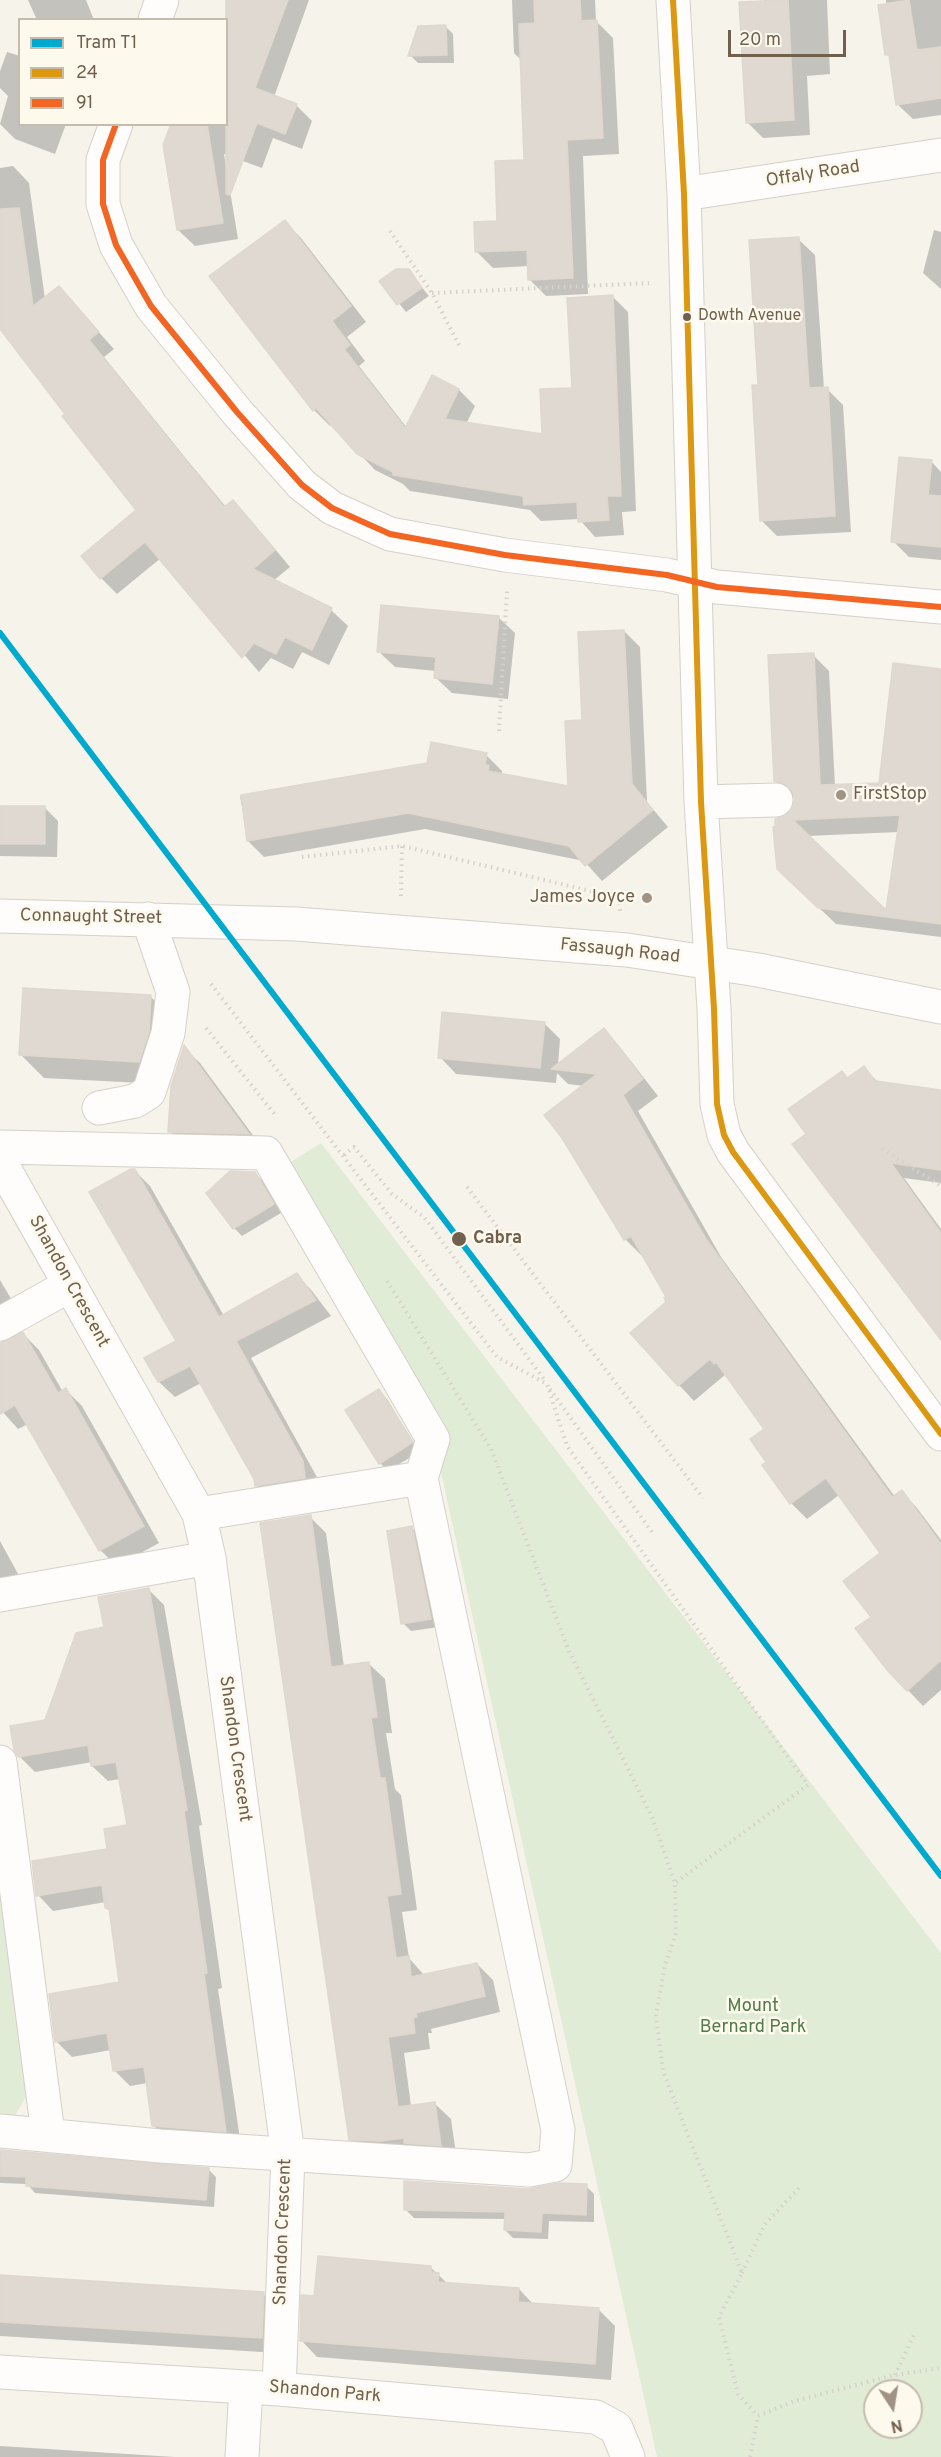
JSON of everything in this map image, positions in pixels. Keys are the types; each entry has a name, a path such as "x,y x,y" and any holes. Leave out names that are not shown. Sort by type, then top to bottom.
{"street":[{"path":"156,18 162,0"},
{"path":"673,0 684,194 701,802 714,1009 717,1104 724,1135 733,1152 941,1434"},
{"path":"115,126 103,160 103,204 116,245 151,306 237,412 302,485 332,508 390,534 509,555 694,580 717,587 941,607"},
{"name":"Offaly Road","path":"684,194 941,155"},
{"path":"701,802 776,800"},
{"name":"Connaught Street","path":"0,916 296,924"},
{"path":"99,1108 135,1101 149,1092 168,1033 173,992 148,919"},
{"name":"Fassaugh Road","path":"296,924 627,950 711,962 941,1007"},
{"path":"0,1148 266,1153 433,1439 421,1478 558,2130 555,2165 529,2170 160,2146 0,2131"},
{"name":"Shandon Crescent","path":"0,1161 199,1514 209,1558 288,2155 279,2389"},
{"path":"0,1324 70,1285"},
{"path":"199,1514 421,1478"},
{"path":"0,1595 209,1558"},
{"path":"0,1762 48,2134"},
{"name":"Shandon Park","path":"0,2372 279,2389 596,2417 616,2428 628,2457"},
{"path":"242,2457 246,2387"}],"path":[{"path":"390,231 432,292 459,345"},
{"path":"432,292 686,282"},
{"path":"498,731 509,555"},
{"path":"302,856 402,846 620,898 620,912"},
{"path":"401,894 402,846"},
{"path":"210,983 497,1357 547,1384 567,1446 808,1785 675,1882"},
{"path":"344,1155 354,1147 392,1194 424,1217 654,1535"},
{"path":"882,1149 941,1186"},
{"path":"467,1187 703,1498"},
{"path":"652,1817 675,1882 676,1932 665,1965 656,2015 663,2071 742,2273"},
{"path":"758,2416 738,2394 719,2318 765,2224 799,2188"},
{"path":"895,2375 915,2333"},
{"path":"758,2416 794,2401 895,2375 941,2368"},
{"path":"750,2457 758,2416"}],"green space":[{"name":"Mount Bernard Park","path":"321,1143 941,1953 941,2457 657,2457 440,1468 286,1165"},
{"path":"0,1865 27,2095 10,2124 0,2123"}],"building":[{"path":"226,0 288,0 255,88 297,104 285,134 257,123 230,195 226,194 228,18 226,18"},
{"path":"534,0 580,0 581,21 597,20 603,138 567,140 573,278 528,280 527,250 475,252 474,222 497,221 495,161 524,160 519,24 535,23"},
{"path":"788,0 794,120 746,123 739,2"},
{"path":"909,0 917,50 941,47 941,98 896,105 889,55 885,55 878,5"},
{"path":"446,25 447,55 408,56 418,26"},
{"path":"170,126 207,126 223,223 177,230 163,145"},
{"path":"19,208 33,306 59,286 99,332 89,340 224,507 233,500 275,550 253,569 332,608 312,650 285,637 276,654 254,643 242,658 145,542 100,579 81,556 136,510 62,416 65,414 0,329 0,209"},
{"path":"285,220 351,306 332,321 350,345 344,349 405,428 432,375 459,389 445,419 542,434 540,389 572,388 567,298 613,295 621,496 607,496 609,520 578,522 577,502 524,505 523,496 393,475 393,472 357,454 316,408 313,411 209,276"},
{"path":"799,237 809,388 828,387 835,516 760,521 752,385 758,385 749,240"},
{"path":"396,269 409,269 422,288 397,305 379,281"},
{"path":"899,457 932,460 928,495 941,496 941,547 891,542"},
{"path":"381,605 499,616 492,684 434,678 436,657 377,652"},
{"path":"624,630 632,784 653,810 585,866 569,846 408,813 247,841 241,795 427,763 431,742 487,753 485,765 489,765 488,771 568,786 565,721 582,720 578,632"},
{"path":"814,653 820,785 879,783 893,663 941,669 941,924 818,908 777,869 773,827 775,827 775,819 785,816 792,809 795,799 792,791 785,784 774,781 768,655","holes":["900,815 886,910 793,820"]},
{"path":"0,806 45,806 45,844 0,844"},
{"path":"23,988 151,995 149,1032 139,1062 19,1055"},
{"path":"442,1012 545,1022 540,1068 438,1058"},
{"path":"604,1028 643,1079 623,1095 706,1239 892,1497 902,1490 941,1544 941,1660 907,1691 887,1670 855,1628 871,1617 843,1581 880,1553 826,1478 790,1504 762,1465 766,1462 750,1439 764,1429 716,1362 714,1364 710,1359 678,1386 630,1333 666,1302 664,1298 666,1297 631,1236 624,1240 562,1138 544,1115 597,1074 551,1069"},
{"path":"184,1045 249,1134 168,1132 171,1086"},
{"path":"864,1066 875,1081 941,1090 941,1170 891,1163 941,1233 941,1340 792,1144 806,1134 788,1109 842,1071 847,1078"},
{"path":"135,1169 219,1317 297,1273 316,1300 236,1341 303,1461 305,1478 255,1486 254,1479 190,1366 158,1382 144,1358 176,1341 89,1192"},
{"path":"230,1171 255,1172 274,1204 233,1229 206,1193"},
{"path":"23,1332 58,1393 66,1388 144,1526 99,1551 15,1405 0,1414 0,1343"},
{"path":"379,1389 413,1442 379,1464 345,1410"},
{"path":"311,1515 331,1667 369,1662 377,1717 371,1718 380,1778 385,1778 401,1894 387,1896 396,1958 409,1956 411,1977 477,1963 485,1996 416,2013 417,2017 413,2017 415,2033 388,2037 398,2107 435,2102 441,2146 404,2143 404,2138 380,2141 349,2140 260,1523"},
{"path":"412,1526 431,1619 401,1624 387,1531"},
{"path":"149,1588 187,1810 184,1811 226,2132 152,2126 144,2067 113,2071 107,2033 55,2042 49,1994 119,1982 109,1908 105,1908 102,1885 36,1896 32,1861 107,1849 104,1829 127,1825 116,1762 91,1766 88,1745 18,1757 14,1750 10,1726 45,1720 76,1633 104,1627 98,1597"},
{"path":"1,2150 209,2168 206,2200 26,2186 26,2177 0,2176"},
{"path":"404,2181 528,2189 559,2183 587,2184 586,2215 542,2213 541,2232 504,2230 505,2212 404,2210"},
{"path":"318,2256 431,2266 431,2272 439,2273 438,2282 519,2288 518,2302 599,2308 595,2364 300,2341 301,2295 314,2296"},
{"path":"0,2275 264,2292 262,2338 0,2322"}],"tram line":[{"name":"T1","path":"0,633 941,1876"}],"transit line":[{"name":"24","path":"673,0 684,194 701,802 714,1009 717,1104 724,1135 733,1152 941,1434"},
{"name":"91","path":"115,126 103,160 103,204 116,245 151,306 237,412 302,485 332,508 390,534 505,555 667,575 717,587 941,607"}],"place":[{"name":"Dowth Avenue","path":"687,317"},
{"name":"FirstStop","path":"841,795"},
{"name":"James Joyce","path":"647,898"},
{"name":"Cabra","path":"459,1239"}]}
